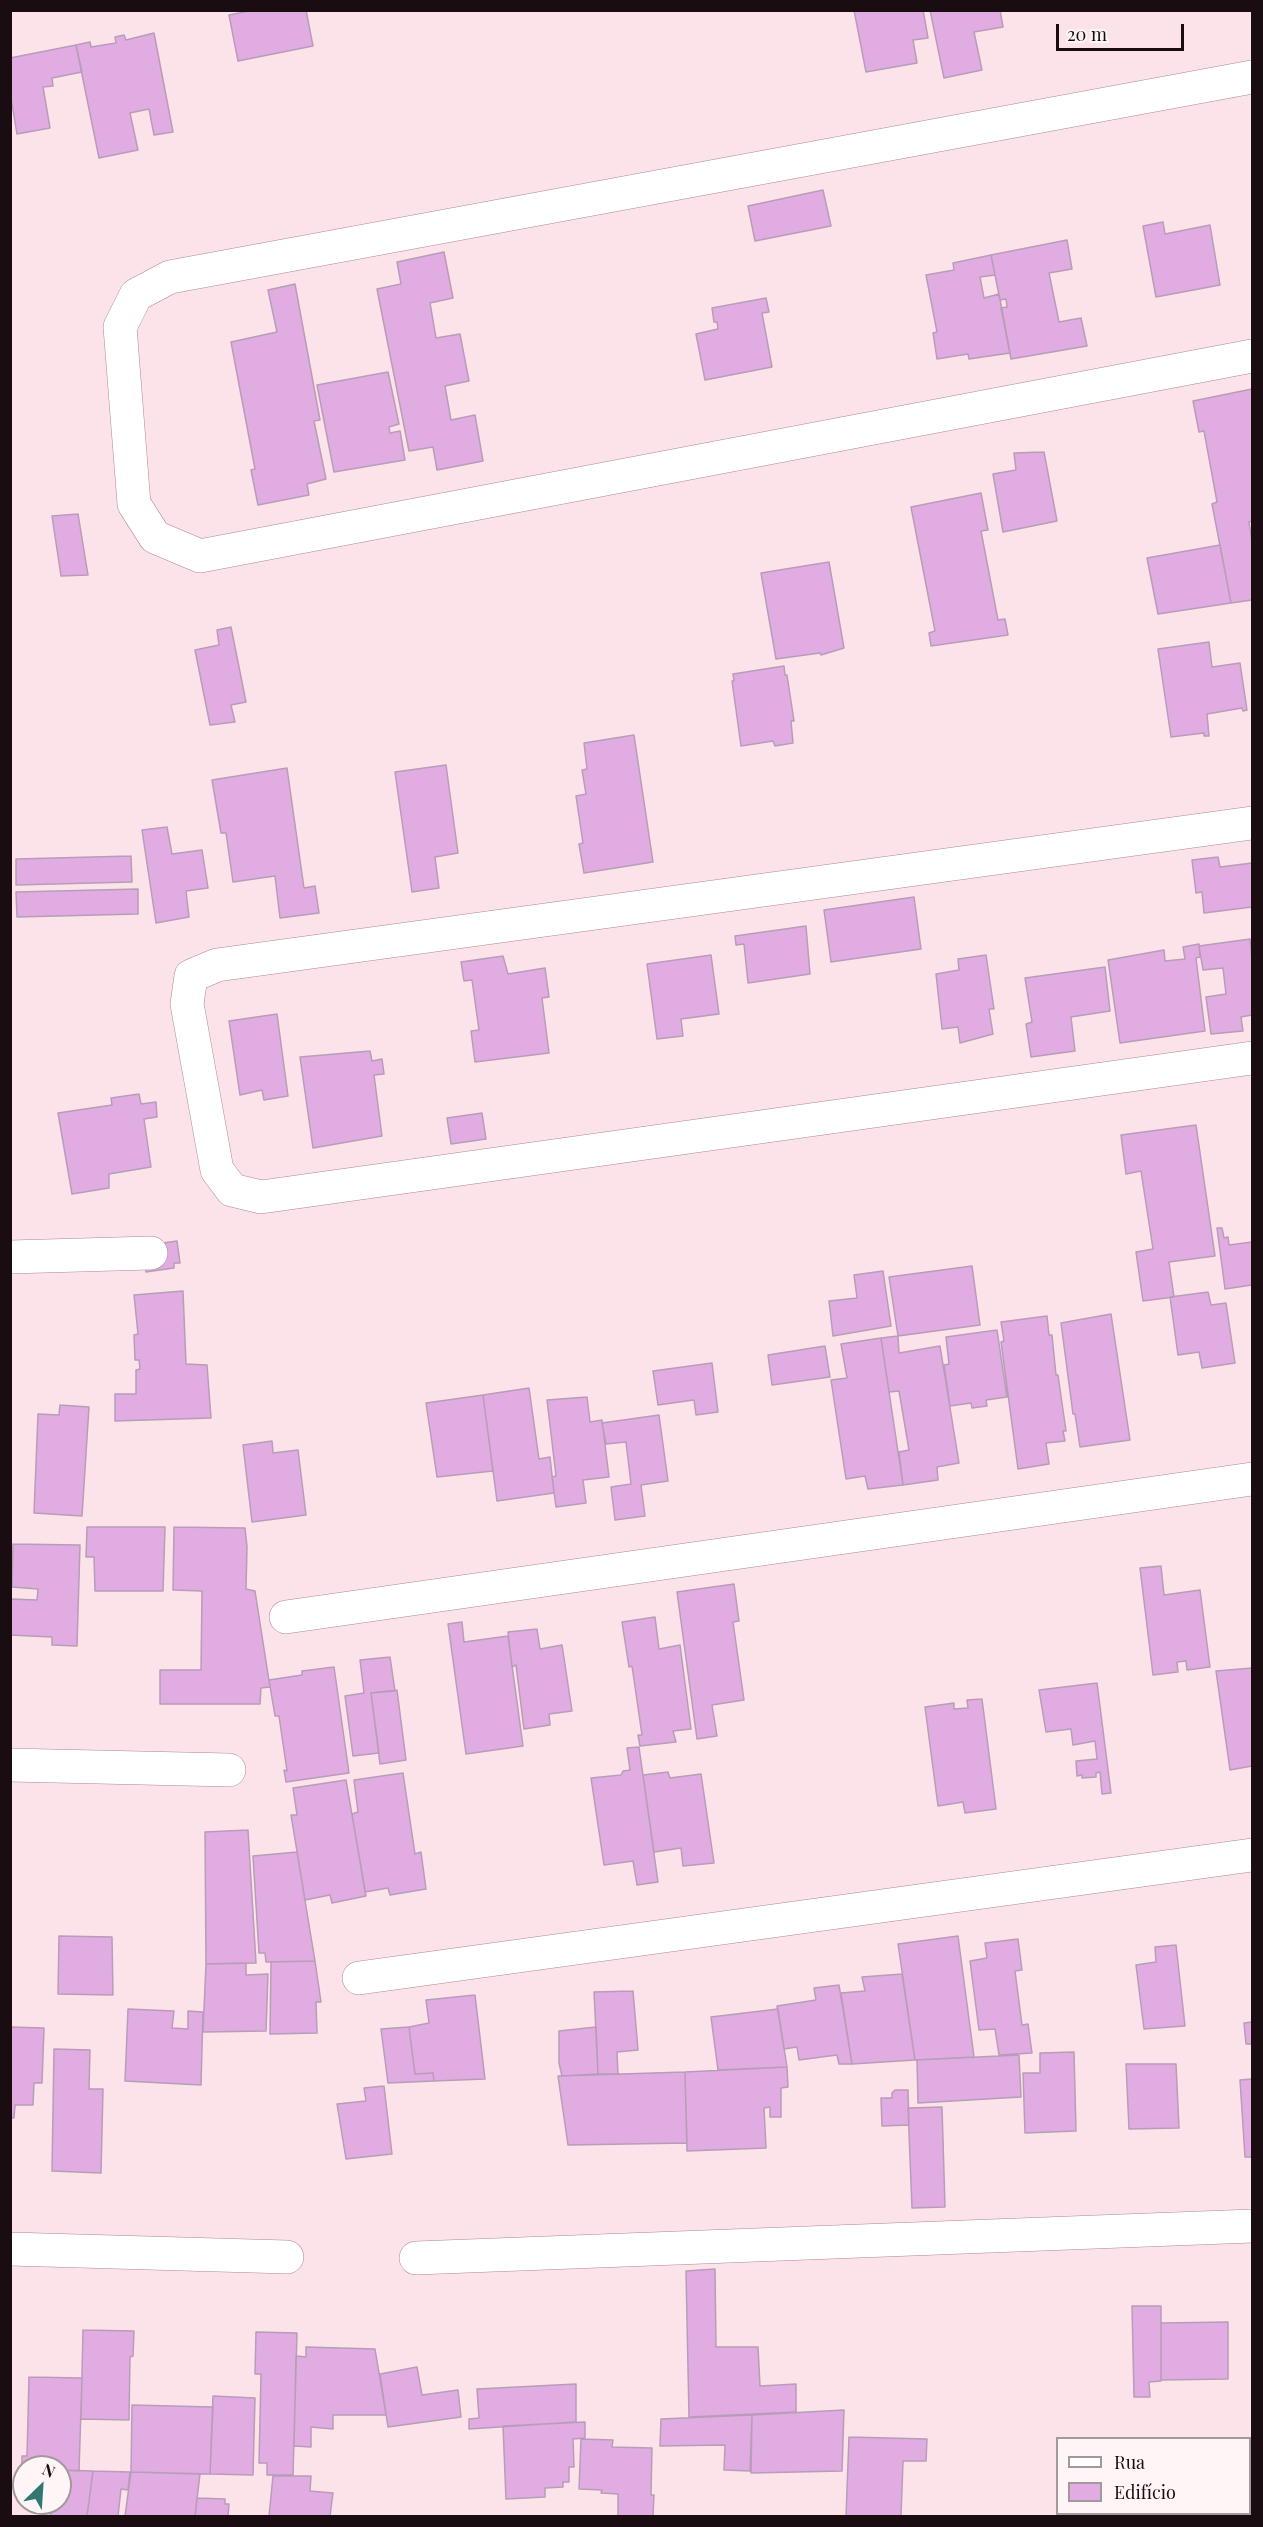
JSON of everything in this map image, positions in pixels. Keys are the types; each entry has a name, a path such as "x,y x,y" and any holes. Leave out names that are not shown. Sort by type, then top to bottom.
{"street":[{"path":"1252,77 170,277 136,296 120,327 134,504 155,537 200,556 1252,356"},
{"path":"1252,823 217,964 191,976 187,1004 218,1170 232,1190 261,1197 1252,1058"},
{"path":"10,1257 151,1253"},
{"path":"286,1617 1252,1479"},
{"path":"10,1765 229,1770"},
{"path":"359,1978 1252,1856"},
{"path":"416,2258 1252,2226"},
{"path":"10,2249 287,2257"}],"building":[{"path":"254,10 306,10 313,46 238,61 229,15"},
{"path":"854,10 923,10 928,38 913,40 917,63 866,72"},
{"path":"930,10 1000,10 1003,27 974,32 982,70 944,78"},
{"path":"154,33 173,132 154,135 149,109 130,113 138,150 99,158 76,45 90,42 91,47 116,43 115,37 124,35 126,40"},
{"path":"76,45 82,72 52,78 53,86 43,87 50,128 17,134 10,92 10,58"},
{"path":"823,190 831,226 755,241 748,206"},
{"path":"1163,222 1165,234 1210,225 1220,285 1156,297 1143,226"},
{"path":"1067,240 1072,269 1049,273 1059,322 1081,318 1087,346 1011,359 1001,308 1007,307 1006,299 1000,300 991,255"},
{"path":"444,252 453,298 430,303 436,338 460,334 469,381 445,386 451,420 475,415 483,461 437,470 433,447 409,451 377,289 401,284 397,262"},
{"path":"991,255 995,275 980,277 984,298 999,294 1010,353 969,359 968,354 937,359 933,333 937,332 926,275 954,270 953,263"},
{"path":"295,284 320,420 314,421 326,479 307,484 309,495 258,505 251,470 255,469 231,342 277,332 268,290"},
{"path":"766,298 769,312 762,313 772,367 705,380 696,334 718,329 717,322 714,322 712,308"},
{"path":"388,372 399,424 389,427 390,433 400,431 405,460 334,472 317,385"},
{"path":"1252,389 1252,521 1249,522 1252,541 1252,600 1231,603 1212,504 1217,502 1204,431 1199,432 1193,401"},
{"path":"1044,452 1057,521 1003,532 993,474 1016,470 1014,453"},
{"path":"981,493 988,530 981,531 998,620 1005,619 1008,635 931,646 929,633 935,631 911,507"},
{"path":"78,514 88,575 61,576 52,516"},
{"path":"1220,545 1231,603 1158,614 1147,558"},
{"path":"829,562 844,648 821,655 820,653 776,659 761,573"},
{"path":"231,627 246,702 231,705 235,722 210,725 195,650 219,645 217,630"},
{"path":"1209,642 1212,667 1240,663 1247,710 1243,711 1242,708 1207,714 1209,736 1204,736 1204,733 1171,737 1158,649"},
{"path":"784,666 794,721 791,721 793,743 775,746 773,741 741,746 733,674"},
{"path":"634,735 653,862 584,873 579,844 583,843 576,796 586,794 582,770 587,769 584,743"},
{"path":"446,765 458,853 435,857 439,888 412,892 395,772"},
{"path":"287,768 304,888 315,886 319,913 280,918 275,876 233,882 226,833 221,833 212,780"},
{"path":"167,827 172,854 202,850 208,888 186,891 189,917 156,923 142,830"},
{"path":"131,856 132,882 16,885 16,859"},
{"path":"1218,857 1220,867 1252,863 1252,907 1204,913 1202,892 1196,893 1192,860"},
{"path":"138,889 138,914 17,917 16,892"},
{"path":"914,897 921,949 831,962 824,910"},
{"path":"806,926 810,974 748,983 744,944 736,945 735,936"},
{"path":"1250,939 1252,1015 1241,1017 1243,1031 1211,1034 1206,997 1226,994 1223,968 1203,970 1199,946"},
{"path":"1199,944 1200,957 1196,958 1205,1031 1120,1043 1108,960 1164,950 1165,961 1185,959 1183,947"},
{"path":"711,955 719,1014 681,1019 683,1036 657,1039 647,964"},
{"path":"986,955 994,1009 989,1009 993,1034 960,1043 958,1027 942,1029 936,974 959,970 958,959"},
{"path":"503,956 508,974 545,968 549,997 542,998 549,1053 475,1062 471,1031 479,1030 472,980 464,981 461,962"},
{"path":"1105,967 1110,1011 1071,1017 1075,1051 1031,1057 1026,1024 1032,1022 1025,978"},
{"path":"277,1014 288,1096 264,1100 262,1090 240,1095 229,1021"},
{"path":"370,1051 372,1061 382,1059 384,1074 374,1075 382,1136 313,1148 300,1057"},
{"path":"139,1094 141,1104 156,1102 157,1117 144,1119 151,1167 109,1174 109,1188 72,1194 58,1113 112,1105 111,1098"},
{"path":"482,1113 486,1139 451,1144 447,1118"},
{"path":"1196,1125 1215,1256 1169,1262 1174,1297 1143,1301 1136,1252 1153,1249 1141,1171 1126,1174 1121,1135"},
{"path":"1217,1228 1222,1228 1224,1238 1228,1237 1229,1245 1252,1242 1252,1285 1225,1289"},
{"path":"177,1241 180,1263 174,1263 174,1268 146,1272 143,1246"},
{"path":"972,1266 980,1325 898,1336 889,1277"},
{"path":"883,1271 891,1326 833,1336 829,1301 857,1298 854,1275"},
{"path":"183,1291 186,1364 207,1365 211,1418 115,1421 115,1394 136,1394 136,1370 140,1369 139,1360 135,1360 134,1335 138,1334 134,1295"},
{"path":"1208,1292 1211,1305 1226,1303 1235,1363 1202,1368 1199,1352 1178,1355 1170,1297"},
{"path":"1111,1314 1130,1440 1080,1447 1075,1414 1073,1414 1061,1323"},
{"path":"1047,1316 1049,1335 1052,1335 1056,1375 1058,1375 1066,1431 1063,1431 1065,1441 1046,1443 1049,1464 1018,1469 1001,1342 1004,1341 1001,1322"},
{"path":"997,1330 1007,1397 986,1400 987,1406 972,1408 971,1403 950,1406 944,1365 949,1364 946,1337"},
{"path":"898,1336 899,1353 940,1346 959,1463 937,1467 938,1480 903,1485 899,1452 909,1450 899,1391 889,1392 881,1338"},
{"path":"881,1338 903,1485 868,1489 865,1476 846,1479 831,1380 847,1378 841,1344"},
{"path":"825,1346 830,1377 772,1385 768,1355"},
{"path":"712,1363 718,1412 696,1415 694,1400 658,1405 653,1371"},
{"path":"529,1388 539,1459 550,1457 554,1493 497,1501 483,1395"},
{"path":"483,1395 493,1471 437,1477 426,1403"},
{"path":"587,1397 590,1422 602,1420 609,1477 583,1480 586,1503 556,1507 552,1477 556,1476 547,1400"},
{"path":"60,1405 89,1407 82,1516 34,1513 38,1414 59,1415"},
{"path":"659,1415 668,1481 641,1485 645,1516 615,1520 611,1487 631,1484 626,1442 606,1444 602,1423"},
{"path":"272,1441 273,1453 298,1450 306,1515 252,1522 243,1445"},
{"path":"87,1527 165,1527 163,1591 95,1591 94,1557 86,1557"},
{"path":"174,1527 245,1528 246,1589 255,1591 270,1687 261,1688 260,1704 160,1704 160,1670 201,1670 202,1591 173,1590"},
{"path":"13,1544 80,1545 77,1646 52,1645 52,1637 10,1635 11,1599 37,1600 38,1589 12,1587"},
{"path":"1161,1566 1164,1595 1200,1590 1210,1667 1187,1670 1186,1661 1177,1662 1178,1672 1153,1675 1140,1568"},
{"path":"734,1584 739,1621 733,1622 744,1700 712,1705 717,1736 697,1739 677,1592"},
{"path":"655,1617 659,1649 680,1645 691,1729 673,1731 676,1742 640,1746 638,1735 642,1735 632,1666 629,1667 622,1622"},
{"path":"462,1622 464,1642 508,1636 523,1746 466,1754 448,1624"},
{"path":"537,1629 540,1649 562,1645 572,1711 549,1714 550,1725 524,1729 516,1665 512,1667 508,1632"},
{"path":"390,1657 395,1691 371,1693 379,1753 353,1756 345,1696 364,1693 360,1660"},
{"path":"334,1667 349,1773 286,1782 284,1770 287,1771 279,1716 275,1716 269,1680 302,1675 302,1671"},
{"path":"1252,1668 1252,1766 1230,1770 1216,1671"},
{"path":"1097,1683 1111,1793 1102,1794 1100,1772 1096,1773 1096,1777 1077,1776 1076,1761 1097,1759 1095,1741 1073,1745 1071,1729 1046,1732 1039,1690"},
{"path":"397,1690 406,1760 380,1764 371,1693"},
{"path":"982,1699 996,1809 965,1813 963,1802 938,1806 925,1707 954,1703 954,1709 968,1708 967,1700"},
{"path":"639,1747 658,1882 637,1885 633,1861 604,1865 591,1778 621,1775 623,1771 630,1770 627,1748"},
{"path":"668,1772 670,1778 701,1774 714,1863 683,1866 681,1848 654,1852 643,1775"},
{"path":"403,1773 415,1854 421,1852 426,1889 390,1895 388,1888 365,1892 352,1814 358,1812 354,1780"},
{"path":"346,1780 366,1896 332,1903 330,1895 305,1900 291,1815 297,1815 293,1788"},
{"path":"248,1830 256,1963 206,1964 205,1832"},
{"path":"297,1852 315,1961 266,1962 265,1953 259,1953 253,1856"},
{"path":"59,1936 112,1937 113,1995 58,1994"},
{"path":"958,1936 974,2057 915,2060 898,1944"},
{"path":"1018,1939 1022,1970 1015,1971 1022,2025 1028,2024 1032,2053 999,2055 995,2029 979,2030 970,1961 987,1958 985,1943"},
{"path":"1176,1945 1185,2026 1144,2029 1136,1965 1156,1962 1155,1947"},
{"path":"315,1961 321,2002 316,2002 317,2033 270,2034 271,1962"},
{"path":"246,1963 246,1975 268,1974 266,2031 203,2032 206,1964"},
{"path":"902,1974 915,2060 852,2064 841,1993 865,1991 862,1977"},
{"path":"839,1985 852,2064 839,2064 837,2055 799,2060 797,2047 784,2049 777,2006 816,2000 814,1988"},
{"path":"633,1991 638,2050 617,2052 618,2074 598,2074 594,1992"},
{"path":"475,1995 485,2079 434,2081 433,2073 415,2074 409,2027 429,2023 426,2000"},
{"path":"128,2009 174,2011 172,2028 188,2029 188,2011 203,2012 201,2085 125,2081"},
{"path":"778,2009 787,2067 718,2070 711,2017"},
{"path":"1252,2022 1252,2044 1246,2044 1244,2023"},
{"path":"10,2027 44,2028 42,2083 34,2083 33,2105 15,2105 14,2118 10,2118"},
{"path":"409,2027 415,2074 433,2073 434,2081 388,2083 381,2029"},
{"path":"596,2027 598,2074 562,2076 559,2063 559,2031"},
{"path":"54,2049 90,2050 89,2089 103,2089 101,2173 52,2171"},
{"path":"1074,2052 1076,2131 1025,2133 1023,2073 1040,2073 1040,2053"},
{"path":"1019,2055 1021,2097 918,2103 917,2060"},
{"path":"1126,2064 1176,2064 1179,2128 1129,2129"},
{"path":"787,2067 788,2087 781,2088 781,2117 770,2117 770,2107 764,2108 766,2148 687,2151 685,2072"},
{"path":"685,2072 687,2143 568,2145 558,2076"},
{"path":"1252,2079 1252,2157 1245,2157 1240,2080"},
{"path":"384,2086 392,2154 346,2159 337,2104 366,2101 364,2088"},
{"path":"895,2090 908,2090 909,2125 882,2126 881,2098 892,2098"},
{"path":"942,2107 945,2207 912,2208 908,2108"},
{"path":"715,2269 716,2347 758,2347 760,2386 796,2384 796,2412 689,2417 686,2271"},
{"path":"1132,2306 1161,2306 1161,2381 1149,2382 1150,2397 1134,2397"},
{"path":"1228,2322 1228,2379 1161,2380 1161,2323"},
{"path":"83,2330 134,2331 133,2356 130,2357 129,2420 81,2419"},
{"path":"256,2332 297,2333 293,2475 267,2475 267,2463 259,2463 261,2374 255,2374"},
{"path":"306,2347 375,2349 386,2415 333,2415 333,2429 311,2427 311,2447 294,2446 296,2356 306,2357"},
{"path":"417,2367 422,2395 458,2390 461,2417 388,2427 380,2374"},
{"path":"29,2377 82,2378 79,2471 72,2471 72,2455 27,2455"},
{"path":"576,2384 576,2422 469,2429 469,2419 479,2418 477,2389"},
{"path":"213,2396 255,2398 253,2475 210,2474"},
{"path":"132,2405 213,2407 210,2474 131,2472"},
{"path":"844,2410 842,2471 751,2473 752,2415"},
{"path":"752,2415 750,2471 724,2470 725,2445 660,2446 661,2419"},
{"path":"585,2422 585,2438 573,2439 574,2467 569,2467 569,2482 563,2482 563,2487 545,2488 545,2497 506,2499 503,2426"},
{"path":"849,2437 927,2439 926,2461 903,2461 901,2516 846,2516"},
{"path":"581,2439 613,2440 612,2447 652,2448 653,2516 618,2516 618,2494 601,2493 602,2490 579,2489"},
{"path":"72,2470 93,2471 87,2516 50,2516 72,2515"},
{"path":"93,2471 130,2472 128,2490 121,2489 118,2516 87,2516"},
{"path":"131,2472 200,2474 195,2516 125,2516"},
{"path":"273,2476 311,2476 310,2491 333,2493 330,2516 269,2516"},
{"path":"197,2498 225,2499 225,2504 229,2504 228,2516 195,2516"}]}
